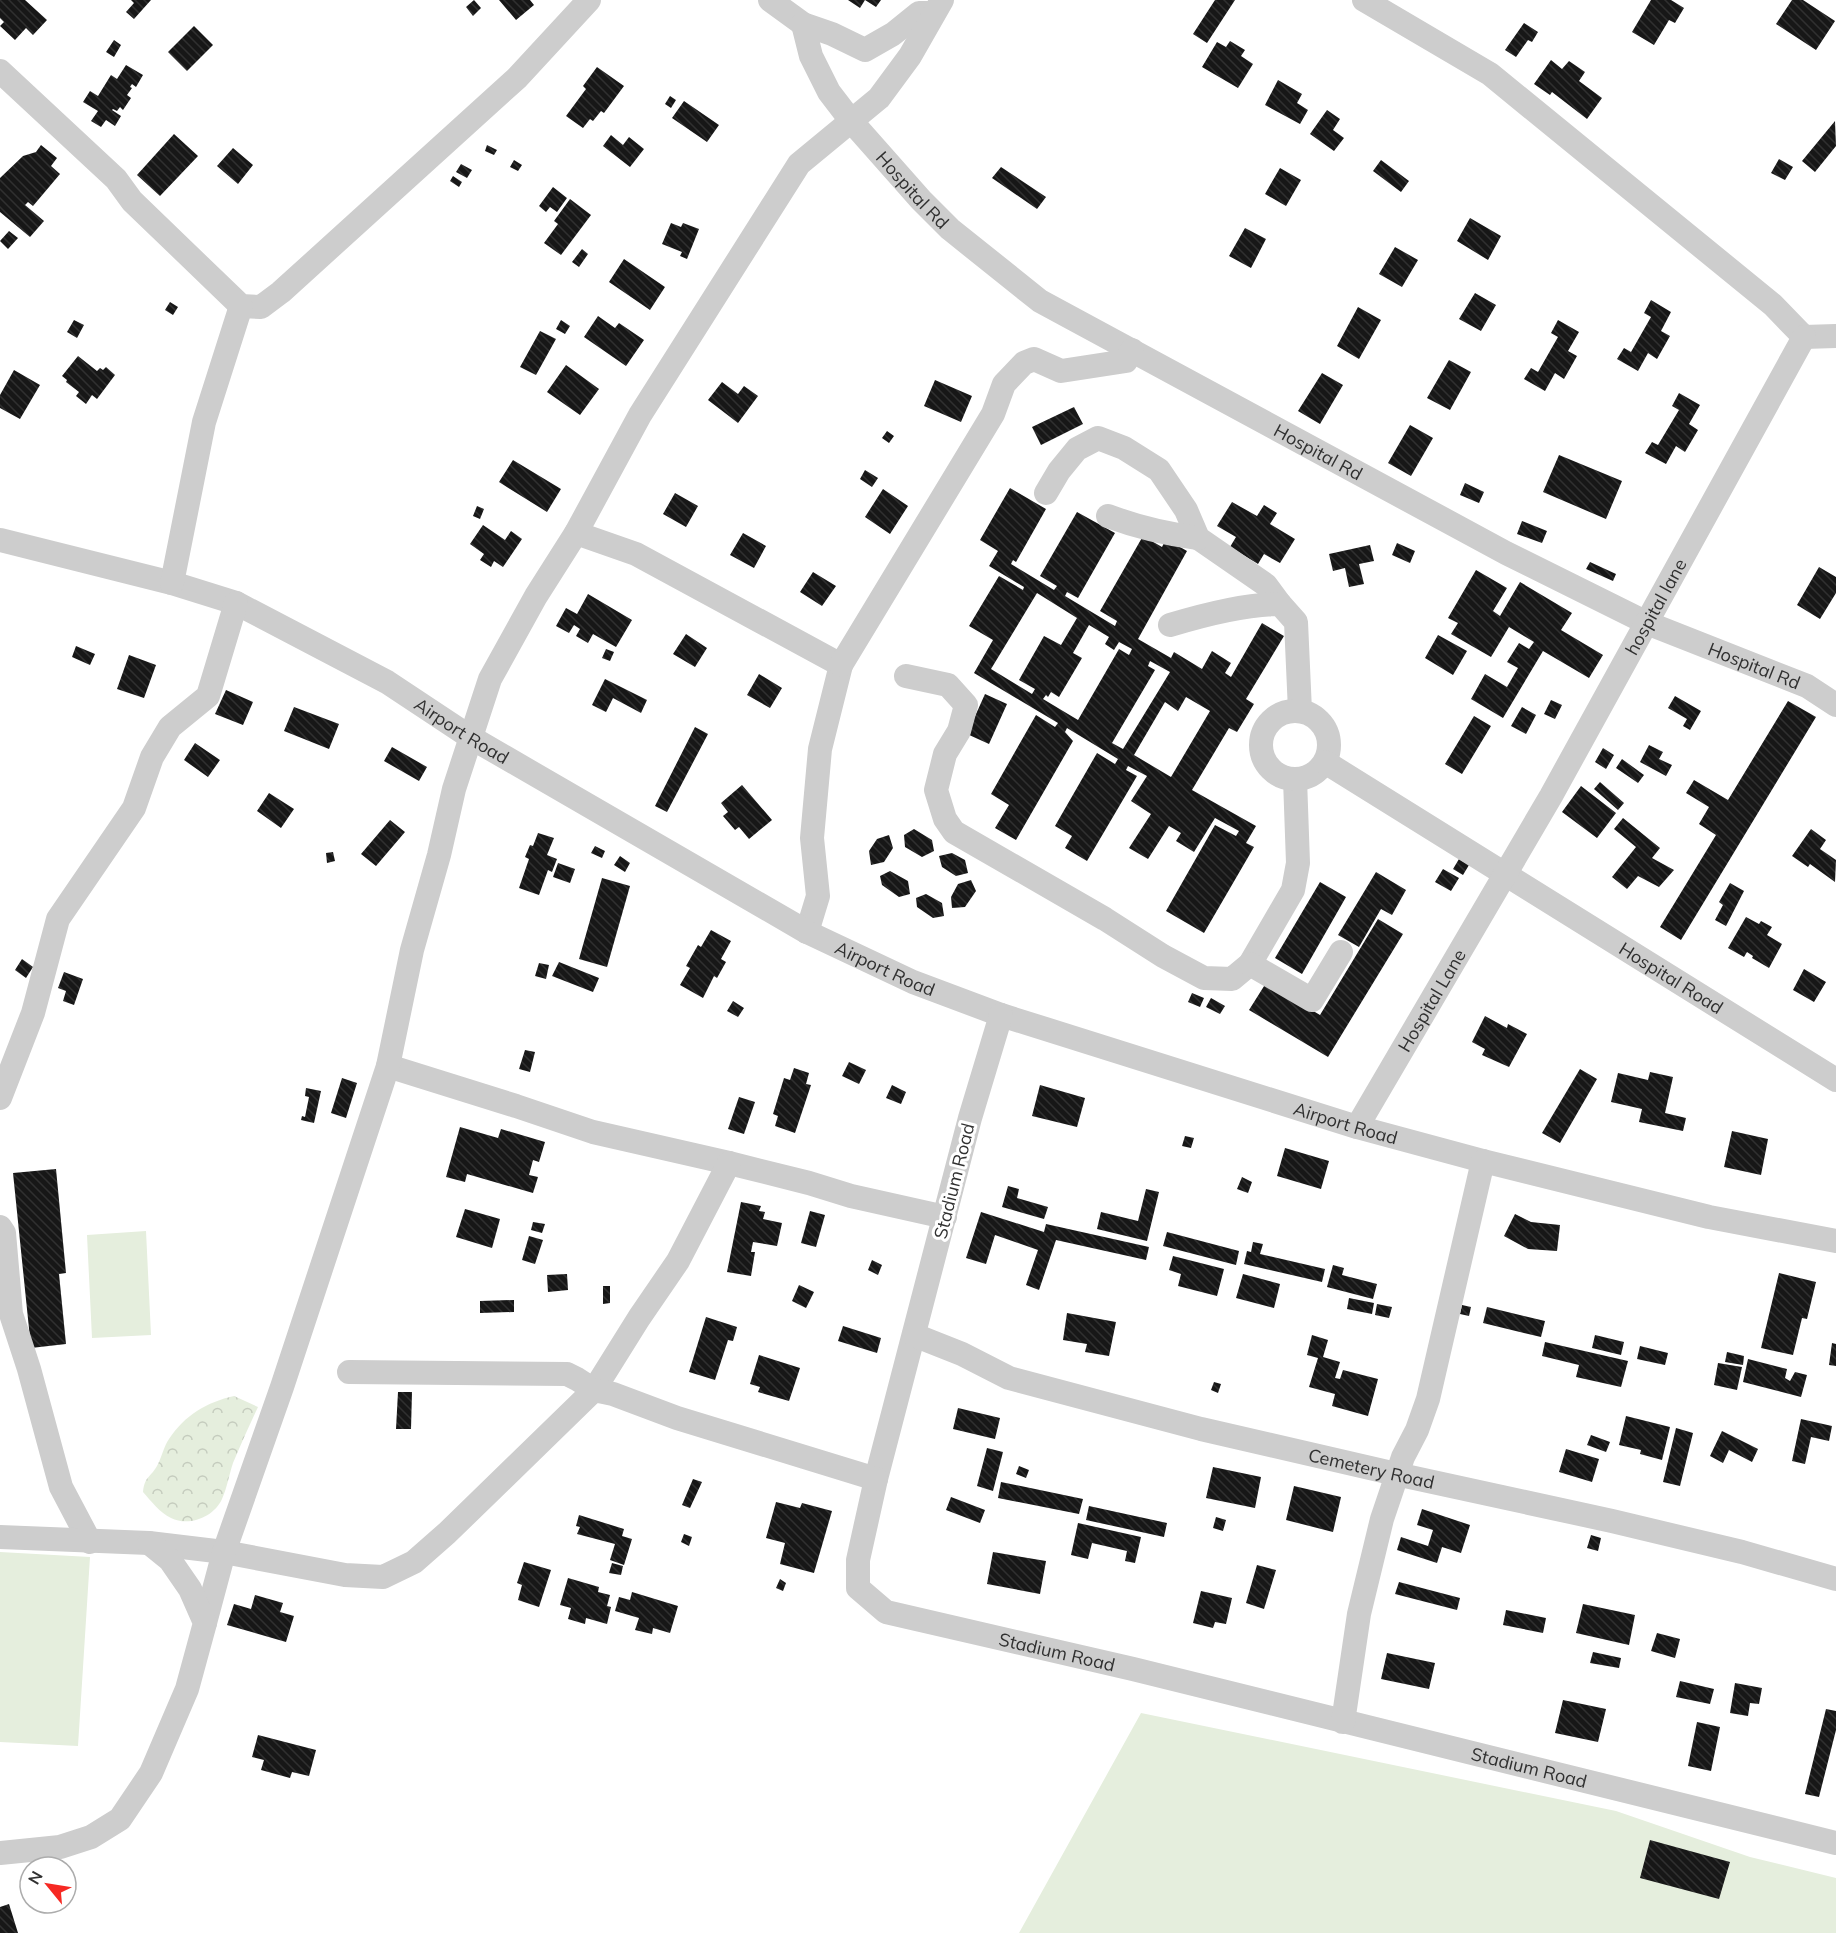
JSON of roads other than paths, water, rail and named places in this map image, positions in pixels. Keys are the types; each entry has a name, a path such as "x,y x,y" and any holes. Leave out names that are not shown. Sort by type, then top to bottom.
{"street":[{"path":"0,71 116,179 132,201 241,306 261,307 281,292 517,78 590,0"},
{"path":"770,0 803,24 832,34 865,50 893,34 919,13 938,6"},
{"path":"1364,0 1490,74 1729,268 1773,305 1804,337 1836,336"},
{"path":"0,1853 60,1847 91,1837 120,1819 151,1773 187,1689 224,1552 388,1066 412,950 470,737 490,679 536,596 576,534 640,415 799,164 879,98 910,56 938,6"},
{"name":"Hospital Rd","path":"803,24 811,56 829,92 852,122 950,229 1040,301 1506,553 1647,623 1807,686 1836,705"},
{"path":"172,583 204,422 241,306"},
{"name":"hospital lane","path":"1506,874 1804,337"},
{"path":"807,932 818,896 812,837 820,749 841,665 993,414 1004,384 1011,376 1024,363 1034,359 1061,371 1126,361 1132,350"},
{"path":"1046,493 1059,471 1077,449 1098,438 1124,448 1159,470 1186,510 1198,537"},
{"path":"1108,516 1126,523 1176,535 1198,537 1266,585 1296,622 1300,711"},
{"path":"576,534 636,554 841,665"},
{"name":"Airport Road","path":"0,540 172,583 236,603 387,682 470,737 807,932 913,982 1001,1015 1357,1127 1709,1217 1836,1241"},
{"path":"0,1098 33,1013 58,919 134,808 152,757 170,727 208,696 236,603"},
{"path":"1170,625 1256,605 1280,604"},
{"path":"906,676 948,685 966,705 959,731 945,754 936,790 945,819 954,831 1105,919 1162,956 1204,978 1232,979 1250,964 1293,890 1299,863 1295,779"},
{"path":"1300,711 1313,715 1323,724 1328,736 1329,750 1325,762 1316,773 1295,779 1278,775 1268,766 1262,754 1261,740 1266,728 1274,718 1287,712 1300,711"},
{"name":"Hospital Road","path":"1325,762 1406,815 1506,874 1836,1080"},
{"name":"Hospital Lane","path":"1357,1127 1506,874"},
{"path":"1250,964 1312,1000 1341,952"},
{"name":"Stadium Road","path":"1001,1015 970,1118 876,1479 858,1560 858,1588 886,1612 1133,1669 1836,1843"},
{"path":"388,1066 593,1132 729,1163 850,1196 945,1217"},
{"path":"1343,1722 1359,1614 1382,1519 1396,1474 1417,1430 1428,1399 1483,1161"},
{"path":"0,1537 149,1543 224,1552 345,1575 383,1577 414,1562 447,1533 594,1390 678,1261 729,1163"},
{"path":"0,1227 4,1233 11,1314 61,1487 90,1542"},
{"name":"Cemetery Road","path":"914,1335 962,1354 1009,1378 1201,1429 1612,1521 1742,1552 1836,1578"},
{"path":"349,1372 567,1374 594,1390 613,1394 677,1418 876,1479"},
{"path":"149,1543 170,1560 190,1589 205,1623"}]}
